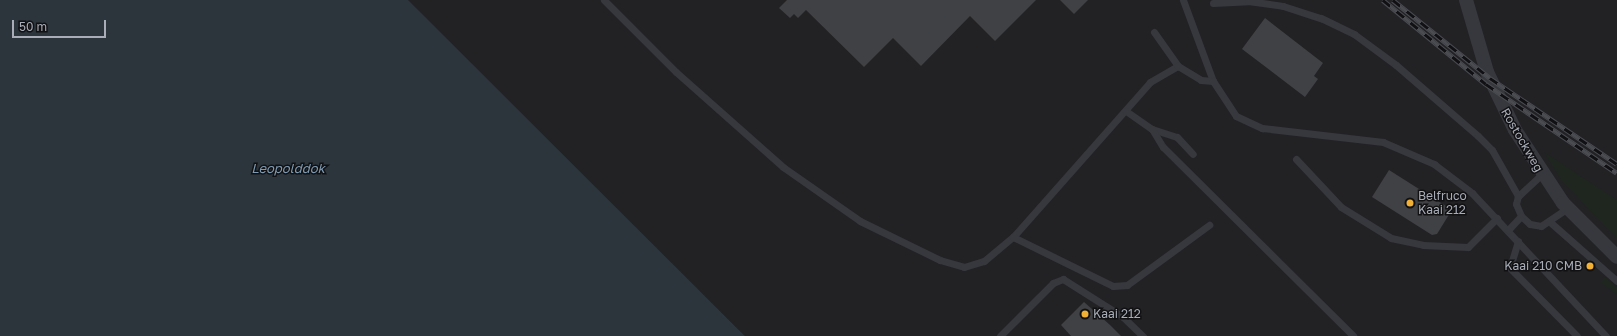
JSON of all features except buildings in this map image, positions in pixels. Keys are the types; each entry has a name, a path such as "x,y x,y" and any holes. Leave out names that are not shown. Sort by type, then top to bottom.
{"street":[{"name":"Rostockweg","path":"1466,0 1495,91 1542,174 1568,208 1617,257"}],"lane":[{"path":"604,0 676,72 784,167 860,221 940,260 964,267 984,261 1013,237 1126,111 1150,82 1178,66"},
{"path":"1183,0 1212,81 1236,116 1262,128 1383,142 1434,164 1472,193 1606,336"},
{"path":"1213,2 1248,1 1283,6 1321,18 1354,34 1396,65 1478,136 1492,150 1518,196"},
{"path":"1154,32 1178,66 1201,80 1212,81"},
{"path":"1126,111 1152,128 1177,137 1193,154"},
{"path":"1152,128 1163,147 1353,336"},
{"path":"1296,159 1341,207 1391,238 1423,245 1468,247 1497,218"},
{"path":"1542,174 1518,196 1516,204 1521,216 1530,224 1550,222 1568,208"},
{"path":"1508,230 1521,216"},
{"path":"1550,222 1617,281"},
{"path":"1013,237 1113,286 1127,285 1209,225"},
{"path":"1518,241 1510,268 1577,336"},
{"path":"1000,336 1052,283 1063,279 1124,317 1143,336"}],"shaded area":[{"path":"407,0 1617,0 1617,336 745,336"},
{"path":"1544,152 1617,200 1617,239 1561,180"},
{"path":"1605,277 1617,287 1617,295 1600,282"}],"water":[{"name":"Leopolddok","path":"0,0 408,0 745,336 0,336"}],"railway":[{"path":"1383,0 1486,84 1617,173"},
{"path":"1393,0 1490,78 1617,164"}],"place":[{"name":"Belfruco Kaai 212","path":"1410,203"},
{"name":"Kaai 210 CMB","path":"1590,266"},
{"name":"Kaai 212","path":"1085,314"}]}
